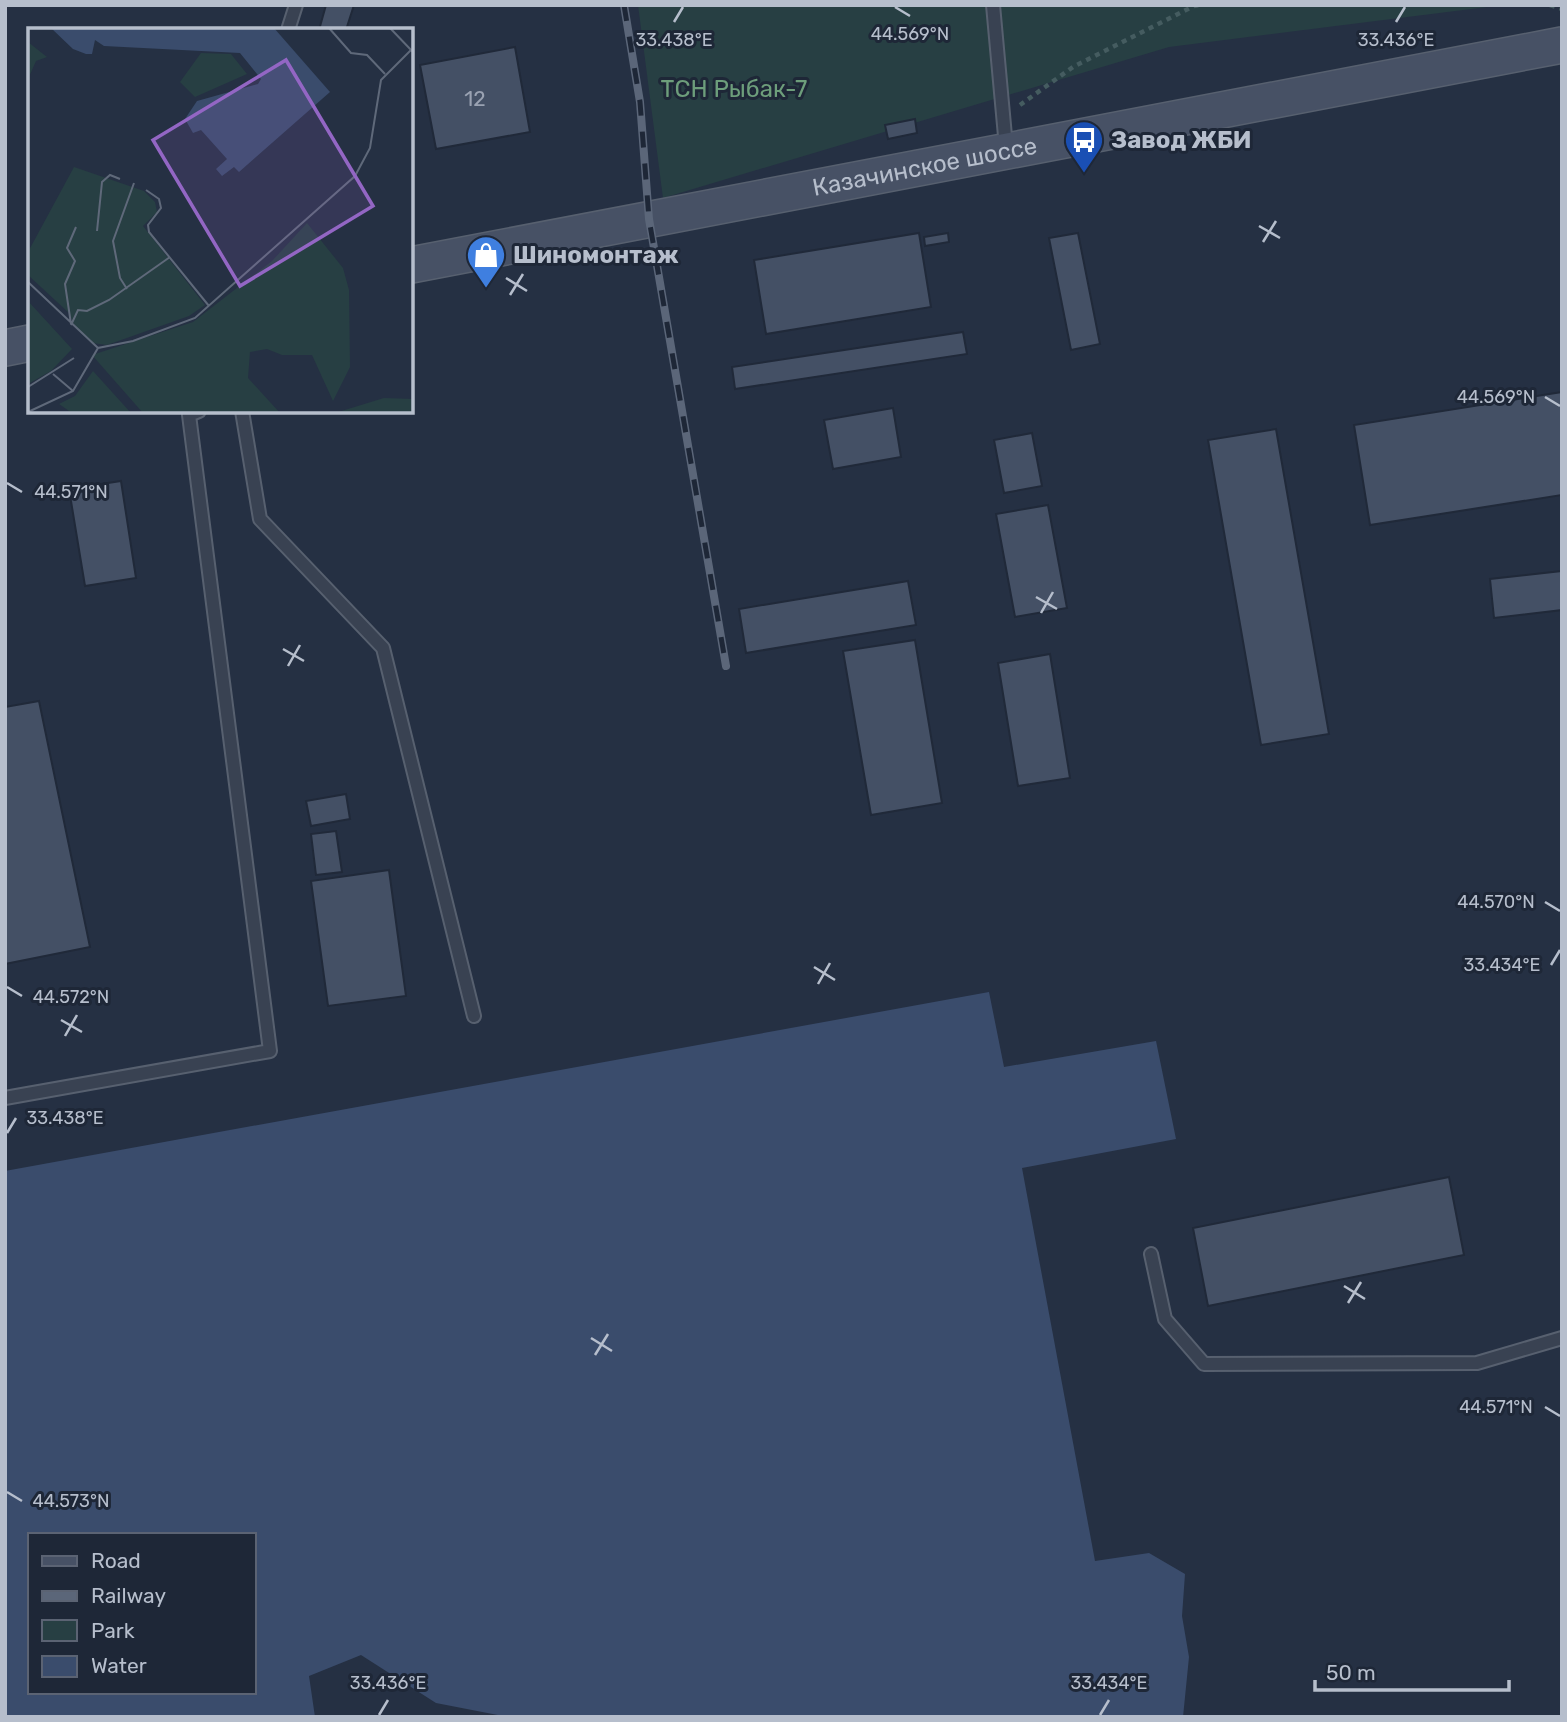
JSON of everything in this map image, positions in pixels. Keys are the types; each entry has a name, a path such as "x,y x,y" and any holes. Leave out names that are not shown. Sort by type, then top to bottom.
{"main road":[{"name":"Казачинское шоссе","path":"413,265 1004,135 1562,45"},
{"path":"5,348 28,343"}],"lane":[{"path":"289,28 296,5"},
{"path":"993,5 1004,135"},
{"path":"5,1098 271,1051 189,415 194,413"},
{"path":"242,413 260,519 383,648 474,1016"},
{"path":"1151,1254 1165,1319 1204,1364 1477,1363 1562,1338"}],"path":[{"path":"1004,135 1073,67 1200,5"},
{"path":"1550,5 1562,9"}],"green space":[{"name":"ТСН Рыбак-7","path":"638,5 1503,5 1169,47 663,198"}],"water":[{"path":"989,992 1004,1067 1156,1041 1176,1139 1022,1168 1095,1561 1149,1553 1185,1574 1182,1616 1189,1657 1183,1717 508,1717 436,1703 361,1655 309,1676 315,1717 5,1717 5,1171"}],"building":[{"path":"326,5 354,5 347,28 320,28"},
{"path":"515,47 530,132 436,149 420,65"},
{"path":"915,119 917,133 888,139 885,125"},
{"path":"919,233 931,307 766,334 754,260"},
{"path":"948,233 949,242 925,246 924,237"},
{"path":"1078,233 1100,344 1071,350 1049,238"},
{"path":"963,332 967,354 735,389 732,367"},
{"path":"1562,392 1562,495 1370,525 1354,425"},
{"path":"893,408 901,457 833,469 824,420"},
{"path":"1276,429 1329,734 1261,745 1208,440"},
{"path":"1032,433 1042,486 1004,493 994,440"},
{"path":"121,481 136,578 85,586 69,489"},
{"path":"1048,505 1067,608 1015,617 996,514"},
{"path":"1561,567 1562,610 1494,618 1490,579 1561,571"},
{"path":"908,581 916,625 746,653 739,609"},
{"path":"915,640 942,803 871,815 843,651"},
{"path":"1050,654 1070,778 1018,786 998,663"},
{"path":"39,701 90,947 5,964 5,707"},
{"path":"346,794 350,819 311,826 306,801"},
{"path":"336,831 342,872 316,875 311,834"},
{"path":"389,870 406,996 328,1006 311,881"},
{"path":"1449,1177 1464,1255 1208,1306 1193,1228"}],"railway":[{"path":"624,5 640,102 649,219 726,666"}],"place":[{"name":"Завод ЖБИ","path":"1084,174"},
{"name":"Шиномонтаж","path":"486,289"}]}
